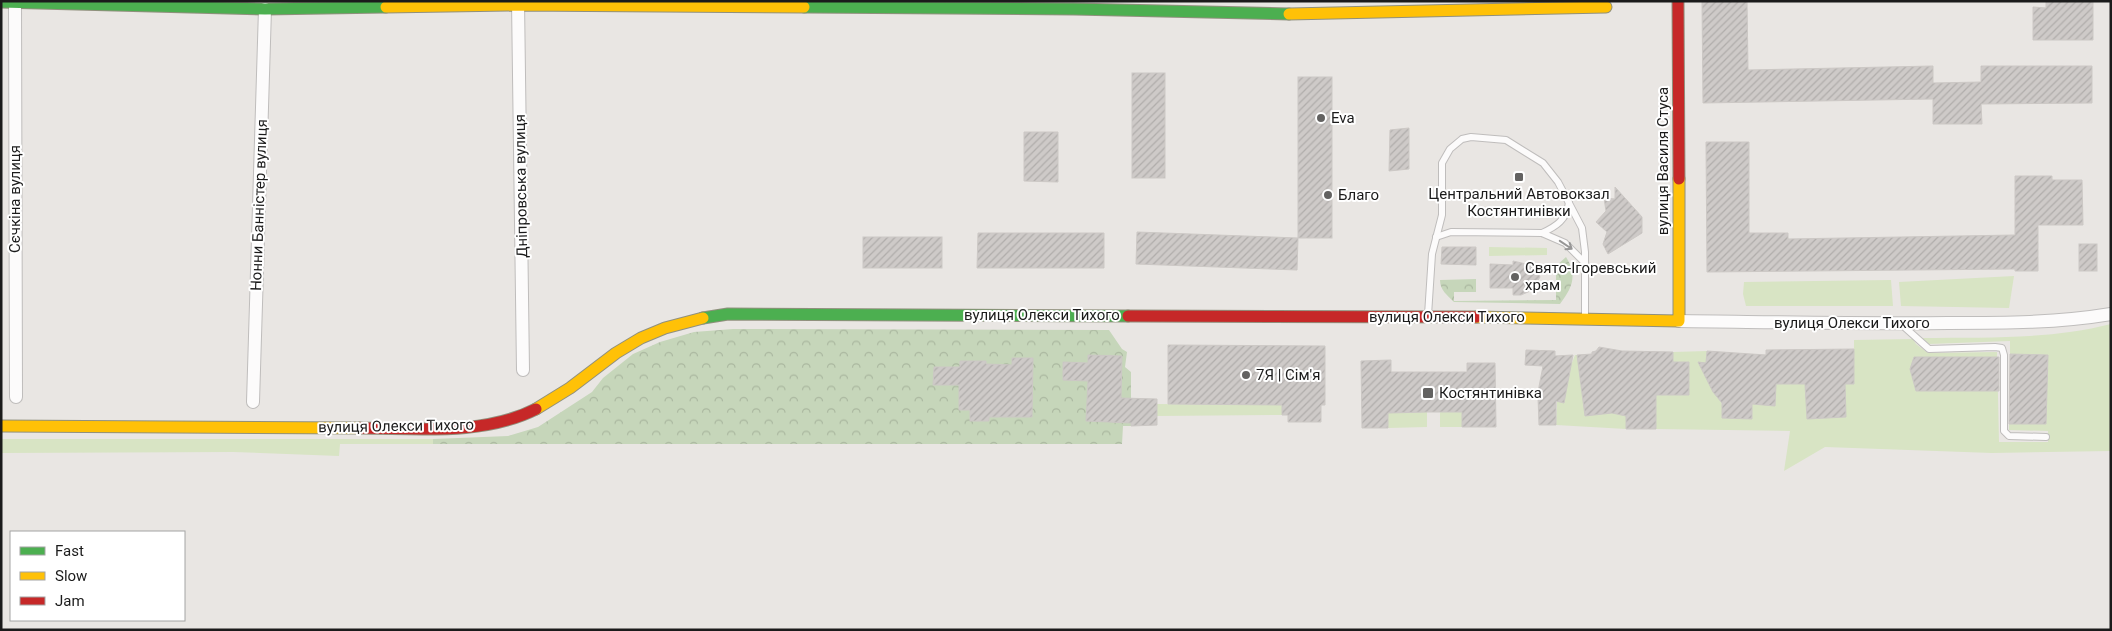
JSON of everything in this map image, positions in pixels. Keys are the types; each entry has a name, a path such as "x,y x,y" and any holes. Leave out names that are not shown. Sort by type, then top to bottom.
{"main road":[{"name":"вулиця Василя Стуса","path":"1678,1 1679,321"},
{"path":"1,2 264,9 518,3 1074,5 1277,14 1606,7"},
{"name":"вулиця Олекси Тихого","path":"1,426 440,428 494,424 511,420 544,405 580,382 631,343 677,324 728,314 1428,317 1679,321"}],"street":[{"name":"Сєчкіна вулиця","path":"15,2 16,397"},
{"name":"Дніпровська вулиця","path":"518,3 523,370"},
{"name":"Нонни Банністер вулиця","path":"254,402 264,9"},
{"name":"вулиця Олекси Тихого","path":"1679,321 1901,324 2056,322 2111,314"}],"lane":[{"path":"1428,317 1432,254 1442,214 1442,163 1450,149 1462,139 1472,137 1506,140 1543,163 1558,182 1582,228 1586,264 1586,319"},
{"path":"1542,233 1557,226 1568,213 1570,202"},
{"path":"1436,237 1451,232 1542,233 1565,244 1586,264"},
{"path":"1901,324 1929,349 2002,348 2004,355 2004,431 2009,436 2046,437"}],"green space":[{"path":"1489,247 1547,248 1547,255 1489,256"},
{"path":"1566,257 1573,276 1568,293 1560,304 1454,302 1444,292 1440,284 1440,280 1476,279 1476,292 1454,292 1454,301 1556,300 1556,266"},
{"path":"2014,276 2009,308 1901,306 1899,282"},
{"path":"1891,280 1893,306 1746,306 1743,294 1744,282"},
{"path":"2111,324 2111,451 1992,453 1825,447 1784,471 1790,431 1656,429 1656,395 1689,395 1673,362 1673,352 1707,351 1706,370 1709,370 1711,385 1722,404 1722,418 1751,419 1752,404 1775,405 1775,384 1854,384 1854,340 1913,339 1916,344 1928,353 1997,352 1999,442 2048,442 2048,431 2009,430 2009,424 2046,424 2048,355 2010,354 2010,341 1929,344 1922,338 2017,337 2088,329","holes":["1914,357 1992,357 1992,391 1916,391 1910,369","1845,401 1846,417 1807,419"]},
{"path":"733,329 1109,330 1122,349 1127,352 1125,367 1131,372 1131,426 1123,426 1122,444 433,444 433,439 508,436 538,427 592,392 603,378 633,354 660,342 694,332"},
{"path":"1575,355 1592,355 1580,377 1585,416 1616,412 1626,416 1626,429 1556,425 1557,401"},
{"path":"1154,404 1321,405 1282,408 1282,415 1157,416 1157,407"},
{"path":"1427,412 1427,427 1388,428 1388,413"},
{"path":"1440,412 1462,412 1462,427 1440,427"},
{"path":"1,439 433,439 433,444 340,444 339,456 233,452 1,453"}],"building":[{"path":"1702,1 1747,1 1748,70 1933,66 1933,83 1981,82 1981,66 2092,66 2092,103 1981,104 1982,124 1933,124 1933,99 1703,103"},
{"path":"2046,1 2093,1 2093,40 2033,40 2033,7 2046,8"},
{"path":"1132,73 1165,73 1165,178 1132,178"},
{"path":"1298,77 1332,77 1332,238 1298,238"},
{"path":"1409,128 1409,169 1389,171 1390,130"},
{"path":"1024,132 1058,132 1058,182 1024,181"},
{"path":"1706,142 1749,142 1749,233 1788,233 1788,239 2015,235 2015,176 2052,176 2052,180 2082,180 2083,225 2038,225 2038,271 2015,271 2015,269 1707,272"},
{"path":"1615,187 1642,217 1642,233 1608,254 1603,244 1607,232 1596,222 1606,211 1604,198 1615,199"},
{"path":"1137,232 1298,238 1297,270 1136,264"},
{"path":"978,233 1104,233 1104,268 977,268"},
{"path":"863,237 942,237 942,268 863,268"},
{"path":"2079,244 2097,244 2097,271 2079,271"},
{"path":"1442,247 1476,247 1476,265 1441,264"},
{"name":"Свято-Ігоревський храм","path":"1513,261 1535,266 1540,277 1535,285 1535,289 1521,295 1513,295 1513,288 1490,288 1490,264 1513,265"},
{"path":"1168,345 1325,346 1325,405 1321,405 1321,422 1288,422 1288,415 1282,415 1282,405 1168,404"},
{"path":"1599,347 1622,351 1673,352 1673,362 1689,362 1689,395 1656,395 1656,429 1626,429 1626,416 1612,413 1585,416 1577,355 1592,354"},
{"path":"1854,349 1854,384 1845,384 1846,417 1807,419 1805,384 1776,384 1775,406 1752,404 1752,419 1722,418 1722,403 1713,392 1698,362 1706,363 1707,351 1766,355 1766,350"},
{"path":"1526,350 1555,351 1555,356 1573,355 1564,403 1556,401 1556,425 1539,425 1537,397 1543,366 1525,365"},
{"path":"2010,354 2048,355 2046,424 2009,424"},
{"path":"1088,355 1122,356 1121,398 1157,399 1157,425 1131,426 1131,423 1086,421 1088,381 1063,380 1063,362 1088,363"},
{"path":"1914,357 1999,357 1999,391 1916,391 1910,369"},
{"path":"1012,358 1033,358 1032,417 989,417 989,421 970,421 970,410 959,410 959,385 933,385 934,367 960,367 960,361 986,361 986,364 1012,365"},
{"path":"1391,360 1391,372 1467,372 1467,363 1495,363 1496,427 1462,427 1462,412 1427,412 1388,413 1388,428 1362,428 1361,361"}],"traffic: fast":[{"path":"1,2 265,9 386,7"},
{"path":"804,7 1074,9 1289,14"},
{"path":"703,318 728,314 1128,316"}],"traffic: slow":[{"path":"386,7 518,5 804,7"},
{"path":"1289,14 1606,7"},
{"path":"1476,317 1679,321 1679,179"},
{"path":"536,409 570,388 616,353 641,338 665,328 703,318"},
{"path":"1,426 359,428"}],"traffic: jam":[{"path":"1678,1 1679,179"},
{"path":"1128,316 1476,317"},
{"path":"359,428 449,429 472,427 516,418 536,409"}],"place":[{"name":"Eva","path":"1321,118"},
{"name":"Центральний Автовокзал Костянтинівки","path":"1519,177"},
{"name":"Благо","path":"1328,195"},
{"name":"Свято-Ігоревський храм","path":"1515,277"},
{"name":"7Я | Сім'я","path":"1246,375"},
{"name":"Костянтинівка","path":"1428,393"}]}
